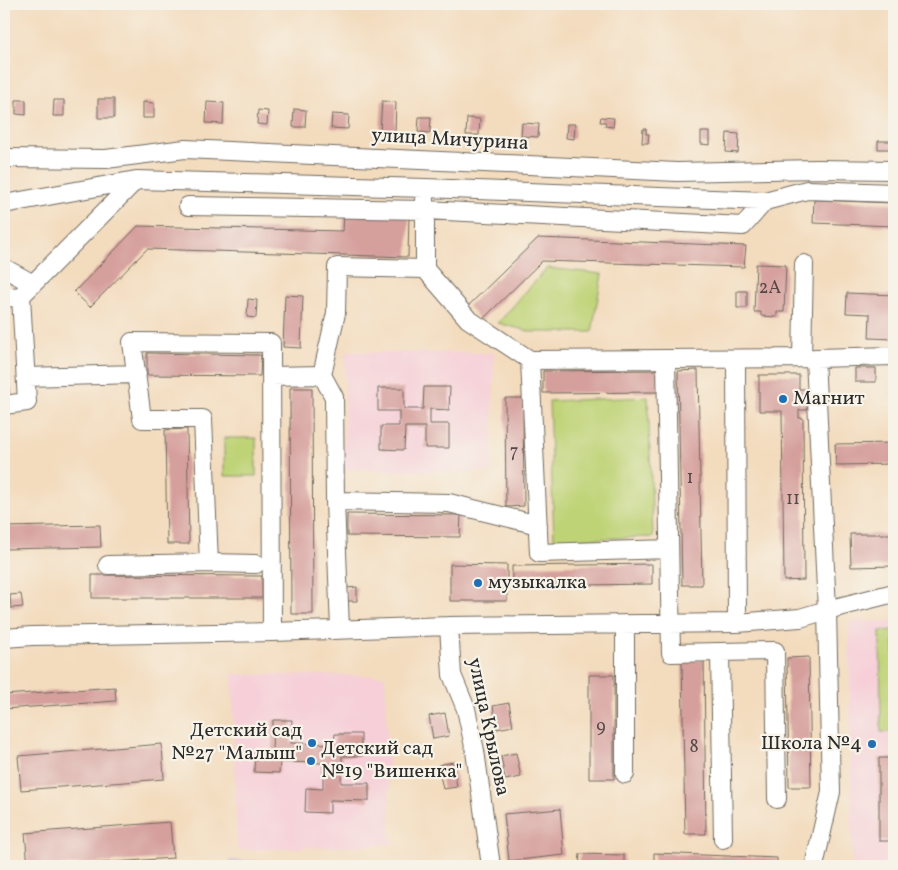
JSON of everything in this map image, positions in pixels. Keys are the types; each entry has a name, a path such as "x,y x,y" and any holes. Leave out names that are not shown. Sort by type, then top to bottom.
{"street":[{"name":"улица Мичурина","path":"4,158 106,159 185,149 677,172 817,169 894,170"},
{"path":"19,293 136,180"},
{"path":"4,204 136,180 425,188 765,201 807,190 894,193"},
{"path":"425,188 424,270 468,319 530,360 894,356"},
{"path":"188,206 425,210 744,226 765,201"},
{"path":"804,264 808,358 827,610 831,792 814,866"},
{"path":"340,629 335,501 334,397 322,375 336,313 337,267 424,270"},
{"path":"4,268 19,293 27,402 4,405"},
{"path":"209,563 203,419 142,419 132,342 271,343 272,632"},
{"path":"666,359 671,653 775,651 777,799"},
{"path":"736,359 737,623"},
{"path":"530,360 539,553 669,549"},
{"path":"26,377 136,374"},
{"path":"271,376 322,375"},
{"path":"335,501 449,503 538,525"},
{"path":"108,565 256,564"},
{"path":"4,638 449,626 737,623 800,618 894,593"},
{"path":"625,624 625,774"},
{"name":"улица Крылова","path":"449,626 452,675 466,709 475,751 492,866"},
{"path":"720,652 723,839"}],"shaded area":[{"path":"345,352 494,353 492,472 344,470"},
{"name":"Школа №4","path":"849,621 894,621 894,866 852,866"},
{"name":"Детский сад №19 \"Вишенка\"","path":"232,674 385,676 391,845 237,850"},
{"path":"229,860 382,864 382,866 229,866"}],"green space":[{"path":"547,268 602,274 592,332 532,332 498,323"},
{"path":"648,397 653,537 554,540 549,401"},
{"path":"224,438 256,438 256,476 224,476"},
{"path":"894,630 894,732 881,732 880,631"}],"building":[{"path":"98,99 114,99 114,118 98,118"},
{"path":"16,100 26,100 26,115 16,114"},
{"path":"54,100 64,100 64,116 53,116"},
{"path":"382,101 396,102 395,132 380,131"},
{"path":"143,102 154,103 154,118 143,118"},
{"path":"207,102 224,103 223,124 206,123"},
{"path":"294,109 306,110 305,127 293,127"},
{"path":"258,110 268,111 267,125 257,124"},
{"path":"332,114 349,115 348,129 331,128"},
{"path":"419,117 431,117 430,133 418,132"},
{"path":"601,117 614,118 613,127 605,126 606,122 600,122"},
{"path":"467,118 480,119 479,135 466,135"},
{"path":"522,123 539,124 538,137 521,136"},
{"path":"567,124 575,124 574,139 566,138"},
{"path":"643,129 646,129 646,134 649,134 648,143 642,143"},
{"path":"701,132 710,132 710,145 701,144"},
{"path":"727,133 739,134 738,153 726,152"},
{"path":"878,141 894,141 894,149 878,149"},
{"path":"814,200 894,203 894,226 813,223"},
{"path":"344,212 409,214 408,257 147,249 90,307 74,292 138,226 343,231"},
{"path":"538,238 746,246 744,267 542,261 481,321 468,306"},
{"path":"756,264 786,265 784,312 777,312 777,317 761,316 761,312 754,312"},
{"path":"737,291 747,291 747,308 737,308"},
{"path":"847,293 894,295 894,339 869,338 870,314 846,313"},
{"path":"285,295 303,296 301,348 283,347"},
{"path":"248,299 257,300 256,318 247,317"},
{"path":"147,353 261,355 260,376 147,375"},
{"path":"855,368 876,368 876,382 855,382"},
{"path":"659,370 659,392 543,393 543,371"},
{"path":"698,370 702,585 682,585 678,371"},
{"path":"4,375 9,375 9,397 4,397"},
{"path":"759,375 799,375 799,389 807,389 807,410 799,410 799,418 803,418 804,580 784,581 782,411 759,411"},
{"path":"424,387 450,387 449,410 430,409 430,424 449,424 449,448 425,448 425,427 405,427 404,450 381,449 381,426 399,426 399,411 378,411 378,388 404,388 404,409 423,409"},
{"path":"290,388 312,388 313,614 291,614"},
{"path":"505,398 523,398 524,506 506,507"},
{"path":"187,429 189,544 167,544 165,430"},
{"path":"894,443 894,464 836,465 835,444"},
{"path":"347,514 461,515 460,537 347,536"},
{"path":"100,525 101,547 4,549 4,527"},
{"path":"850,534 894,534 894,566 851,567"},
{"name":"музыкалка","path":"450,564 507,565 507,601 450,601"},
{"path":"652,564 652,584 512,586 512,566"},
{"path":"92,575 262,576 262,598 92,598"},
{"path":"357,587 357,601 347,601 347,588"},
{"path":"21,594 23,607 11,608 10,595"},
{"path":"809,657 811,787 789,787 787,658"},
{"path":"704,660 706,834 685,834 682,661"},
{"path":"589,675 614,675 614,779 589,779"},
{"path":"115,687 116,701 4,709 4,695"},
{"path":"509,703 513,726 497,729 493,706"},
{"path":"445,713 449,736 433,739 429,716"},
{"path":"273,720 292,720 291,743 334,744 335,734 361,734 361,756 342,756 341,783 369,783 369,801 330,800 330,813 305,812 306,788 323,789 323,763 280,762 279,773 254,772 255,751 272,751"},
{"path":"162,744 164,779 21,790 18,756"},
{"path":"516,753 521,777 505,780 501,756"},
{"path":"879,758 894,758 894,841 879,841"},
{"path":"453,762 457,787 443,789 438,765"},
{"path":"560,809 564,855 509,861 504,814"},
{"path":"170,822 173,858 28,866 25,833"},
{"path":"654,853 777,858 777,866 654,866"},
{"path":"580,854 624,855 624,866 579,866"}],"place":[{"name":"Магнит","path":"783,399"},
{"name":"музыкалка","path":"478,583"},
{"name":"Детский сад №27 \"Малыш\"","path":"312,743"},
{"name":"Школа №4","path":"872,744"},
{"name":"Детский сад №19 \"Вишенка\"","path":"311,761"}]}
